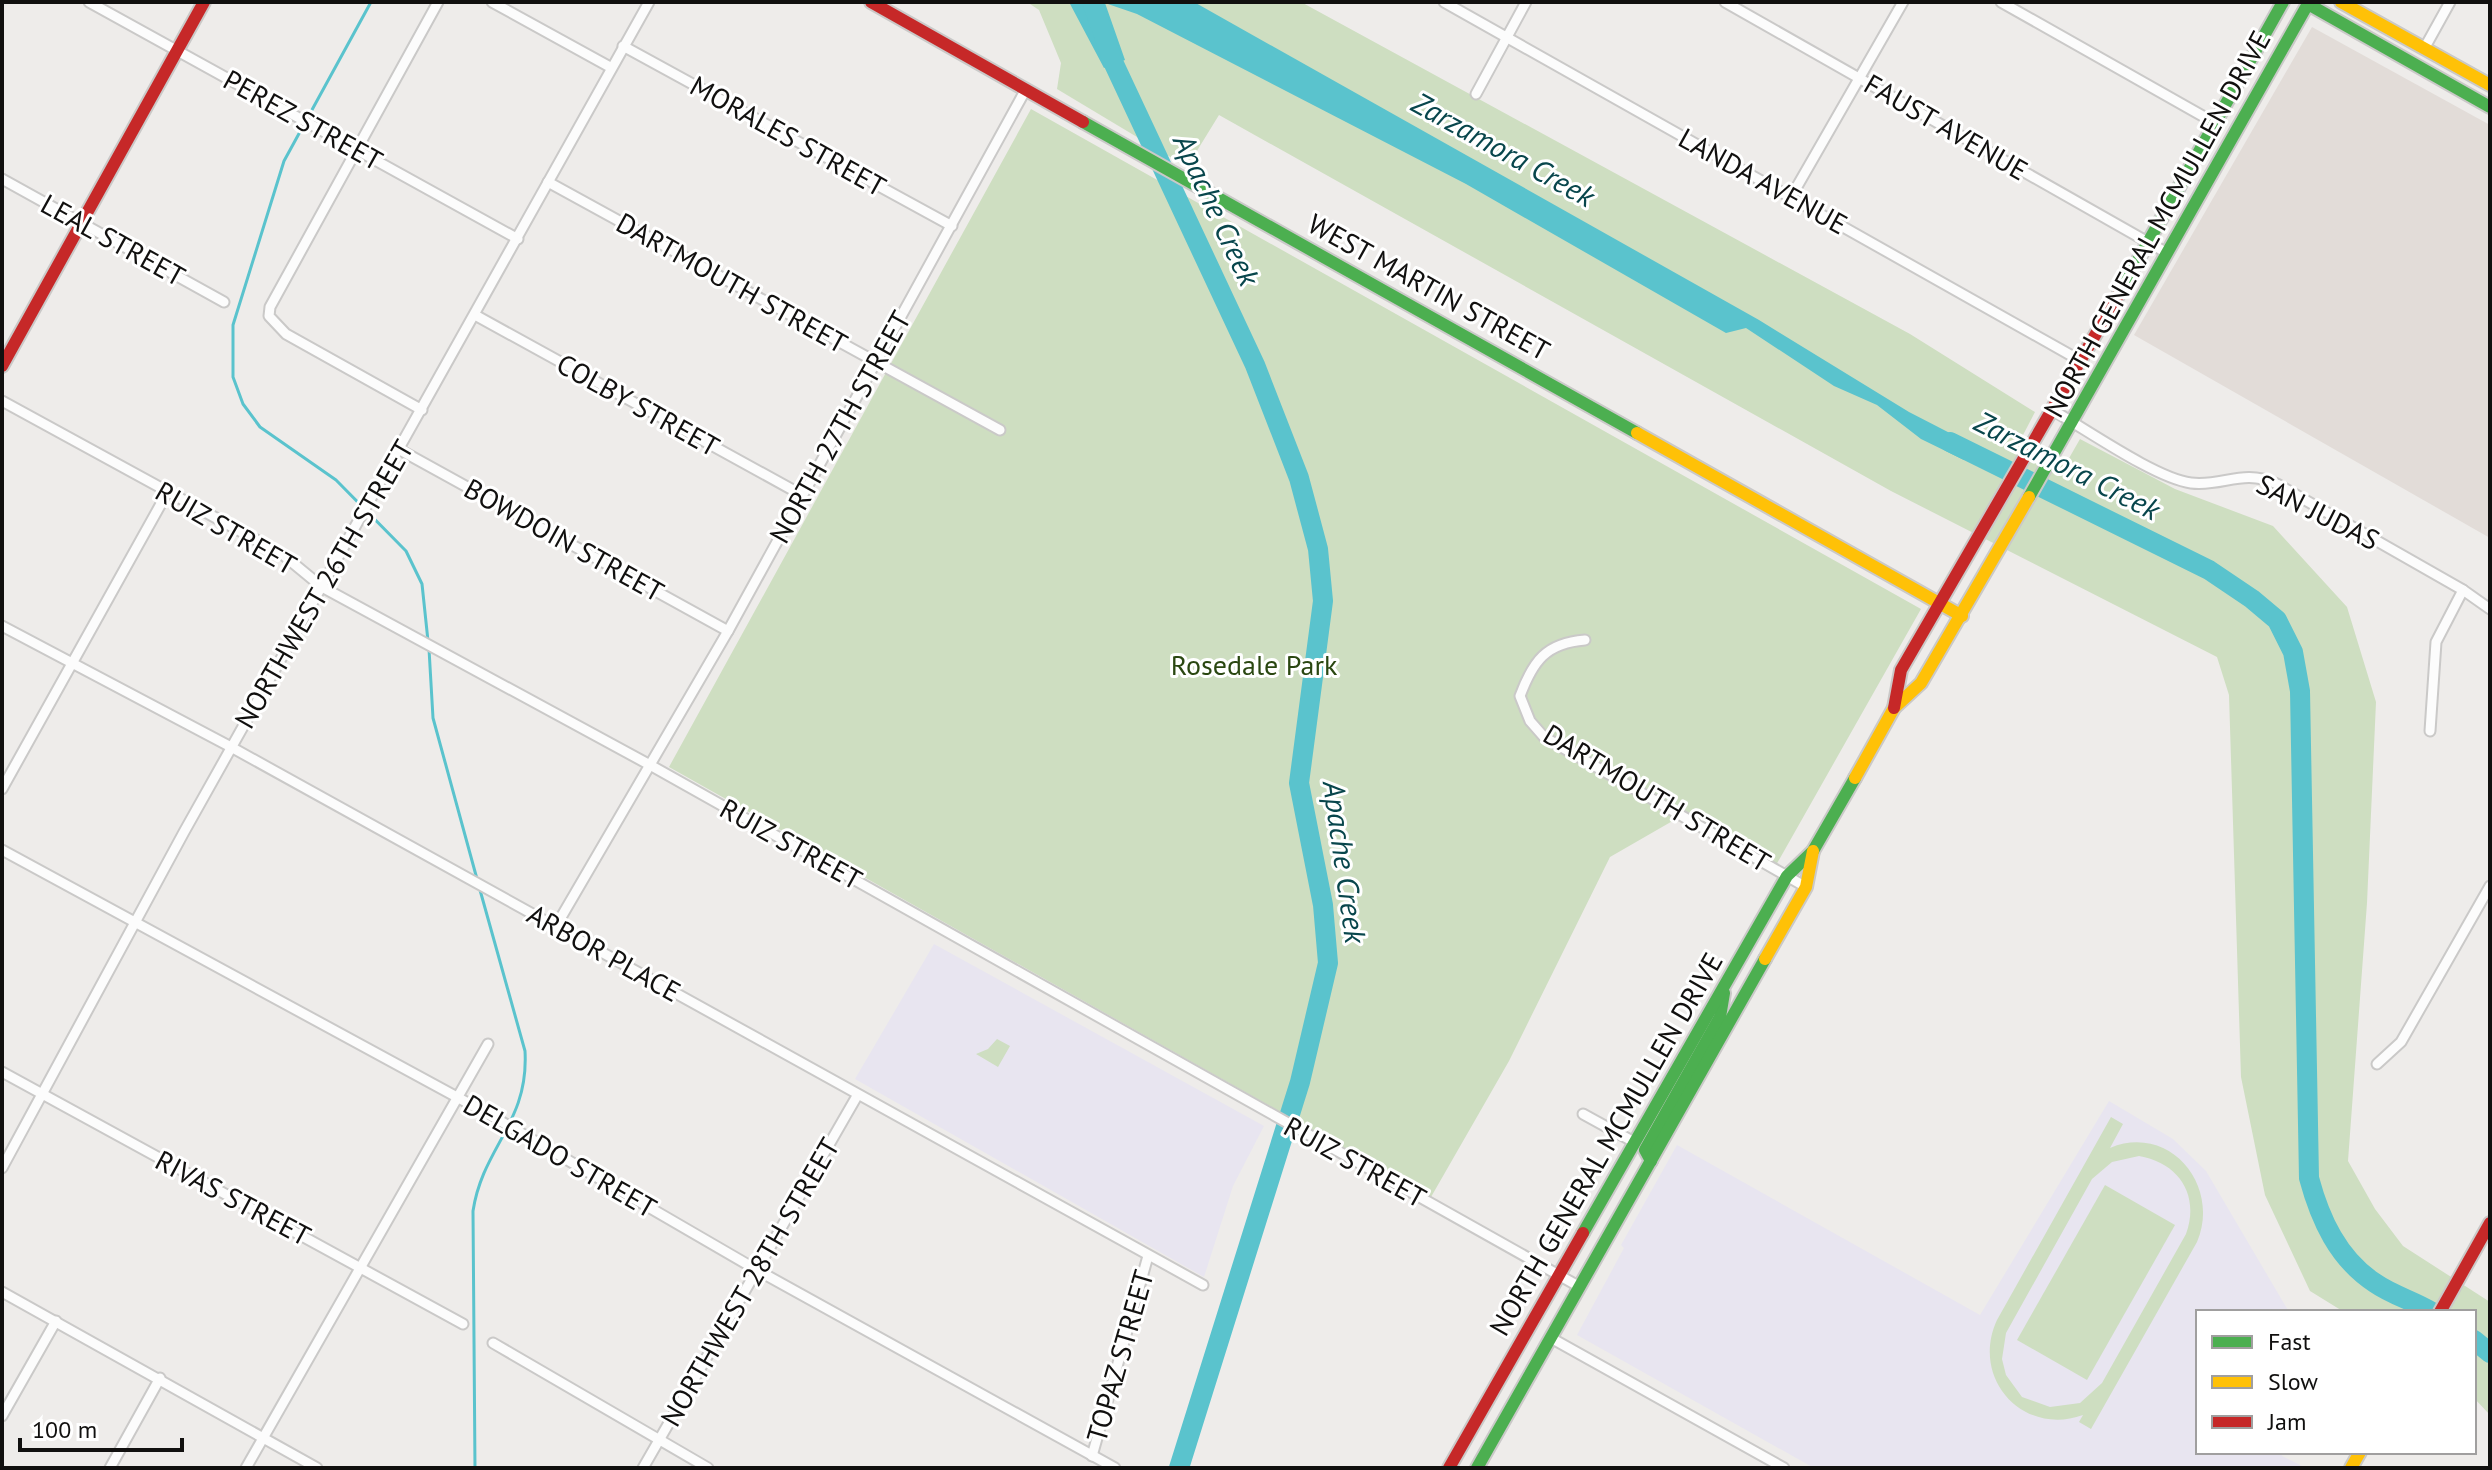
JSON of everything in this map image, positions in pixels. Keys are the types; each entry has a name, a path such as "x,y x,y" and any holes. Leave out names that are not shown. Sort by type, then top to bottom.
{"main road":[{"path":"2,366 204,2"},
{"name":"WEST MARTIN STREET","path":"871,2 1962,616"},
{"name":"NORTH GENERAL MCMULLEN DRIVE","path":"1894,708 1901,670 2033,437 2081,361 2283,2"},
{"path":"2341,2 2490,85"},
{"path":"2307,3 2490,107"},
{"name":"NORTH GENERAL MCMULLEN DRIVE","path":"1449,1468 1787,876 1813,851 1894,708 1921,683 1962,616 2307,3"},
{"name":"NORTH GENERAL MCMULLEN DRIVE","path":"1477,1468 1806,887 1813,851"},
{"path":"1651,1161 1645,1150 1720,1017 1726,980"},
{"path":"2441,1310 2490,1223"}],"street":[{"name":"PEREZ STREET","path":"89,2 518,239"},
{"path":"422,410 286,334 269,316 270,307 438,2"},
{"path":"492,2 610,67"},
{"name":"NORTHWEST 26TH STREET","path":"2,1168 231,747 649,2"},
{"name":"LANDA AVENUE","path":"1444,2 2081,361"},
{"path":"1476,94 1526,2"},
{"name":"FAUST AVENUE","path":"1725,2 2167,253"},
{"path":"1791,197 1903,2"},
{"path":"2001,2 2215,123"},
{"path":"2424,49 2450,2"},
{"name":"MORALES STREET","path":"623,46 952,226"},
{"name":"NORTH 27TH STREET","path":"556,926 728,631 1026,89"},
{"name":"LEAL STREET","path":"2,179 224,302"},
{"name":"DARTMOUTH STREET","path":"548,182 1000,430"},
{"name":"COLBY STREET","path":"475,315 802,495"},
{"name":"RUIZ STREET","path":"2,401 282,554 322,587 650,765 1580,1287"},
{"name":"SAN JUDAS","path":"2052,410 2178,480 2204,483 2241,476 2263,478 2463,590 2490,609"},
{"name":"BOWDOIN STREET","path":"400,450 728,631"},
{"path":"2,789 167,493"},
{"path":"2430,731 2436,642 2463,590"},
{"name":"ARBOR PLACE","path":"2,626 231,747 1203,1285"},
{"name":"DARTMOUTH STREET","path":"1585,640 1563,642 1531,666 1520,696 1530,721 1544,737 1806,887"},
{"name":"DELGADO STREET","path":"2,850 458,1097 757,1270 1115,1468"},
{"path":"2377,1064 2401,1042 2490,886"},
{"path":"246,1468 488,1044"},
{"name":"RIVAS STREET","path":"2,1072 463,1324"},
{"name":"NORTHWEST 28TH STREET","path":"643,1468 857,1096"},
{"path":"1583,1114 1634,1142"},
{"name":"TOPAZ STREET","path":"1092,1456 1148,1256"},
{"path":"2,1292 317,1468"},
{"path":"2,1416 56,1321"},
{"path":"1551,1338 1784,1468"},
{"path":"493,1343 708,1468"},
{"path":"110,1468 160,1378"}],"shaded area":[{"path":"2312,27 2490,125 2490,538 2134,335"},
{"path":"934,944 1264,1126 1233,1186 1204,1277 855,1079"},
{"path":"2109,1101 2173,1139 2206,1171 2288,1310 2196,1310 2196,1454 2283,1454 2306,1468 1814,1468 1577,1335 1624,1248 1621,1245 1677,1145 1980,1315"}],"green space":[{"path":"1027,2 1301,2 1910,334 2035,412 2023,435 2068,460 2080,439 2175,489 2273,526 2347,607 2376,702 2367,903 2348,1161 2375,1209 2403,1246 2490,1302 2490,1415 2476,1400 2476,1310 2341,1310 2310,1291 2265,1195 2241,1077 2229,695 2217,657 1891,491 1219,115 1187,167 1057,89 1061,63 1039,10"},
{"name":"Rosedale Park","path":"1031,109 1921,609 1771,874 1676,819 1610,857 1509,1061 1431,1197 669,767"},
{"path":"997,1039 1010,1046 998,1067 976,1054 988,1049"},
{"path":"2111,1117 2123,1124 2110,1148 2132,1143 2152,1144 2170,1152 2185,1165 2196,1181 2202,1200 2203,1221 2197,1242 2091,1429 2079,1422 2083,1415 2061,1420 2040,1418 2022,1410 2007,1398 1991,1362 1990,1342 1997,1320","holes":["2139,1156 2175,1173 2188,1194 2190,1220 2186,1234 2102,1383 2080,1403 2050,1407 2022,1397 2006,1375 2002,1359 2006,1333 2092,1179 2112,1162"]},
{"path":"2105,1185 2175,1225 2087,1380 2017,1340"}],"water":[{"path":"1069,2 1194,2 1759,320 1909,412 1975,446 1964,460 1921,439 1877,405 1834,386 1746,328 1726,333 1466,184 1137,14 1105,3 1125,60 1104,68"}],"waterway":[{"path":"371,2 284,161 233,325 233,377 243,404 260,427 336,480 406,551 422,584 428,641"},
{"name":"Apache Creek","path":"1092,2 1114,64 1255,365 1299,478 1318,549 1323,601 1299,783 1323,905 1328,963 1300,1082 1179,1468"},
{"name":"Zarzamora Creek","path":"1950,442 2209,570 2277,620 2293,652 2300,691 2309,1178 2325,1223 2351,1262 2382,1287 2428,1310"},
{"path":"429,649 433,718 477,879"},
{"path":"475,1468 473,1211 478,1188 520,1097 525,1051 480,890"},
{"name":"Zarzamora Creek","path":"2476,1342 2490,1353"}],"traffic: fast":[{"path":"2119,294 2283,2"},
{"path":"2029,497 2309,2"},
{"path":"2308,4 2490,107"},
{"path":"1083,122 1637,433"},
{"path":"1583,1233 1787,876 1813,851 1855,778"},
{"path":"1477,1468 1765,959"},
{"path":"1651,1161 1645,1150 1720,1017 1724,993"}],"traffic: slow":[{"path":"2341,2 2490,85"},
{"path":"1637,433 1962,616"},
{"path":"1855,778 1894,708 1921,683 2029,497"},
{"path":"1765,959 1806,887 1813,851"},
{"path":"2351,1468 2359,1454"}],"traffic: jam":[{"path":"2,366 204,2"},
{"path":"871,2 1083,122"},
{"path":"1894,708 1901,670 2119,294"},
{"path":"2441,1310 2490,1223"},
{"path":"1449,1468 1583,1233"}]}
